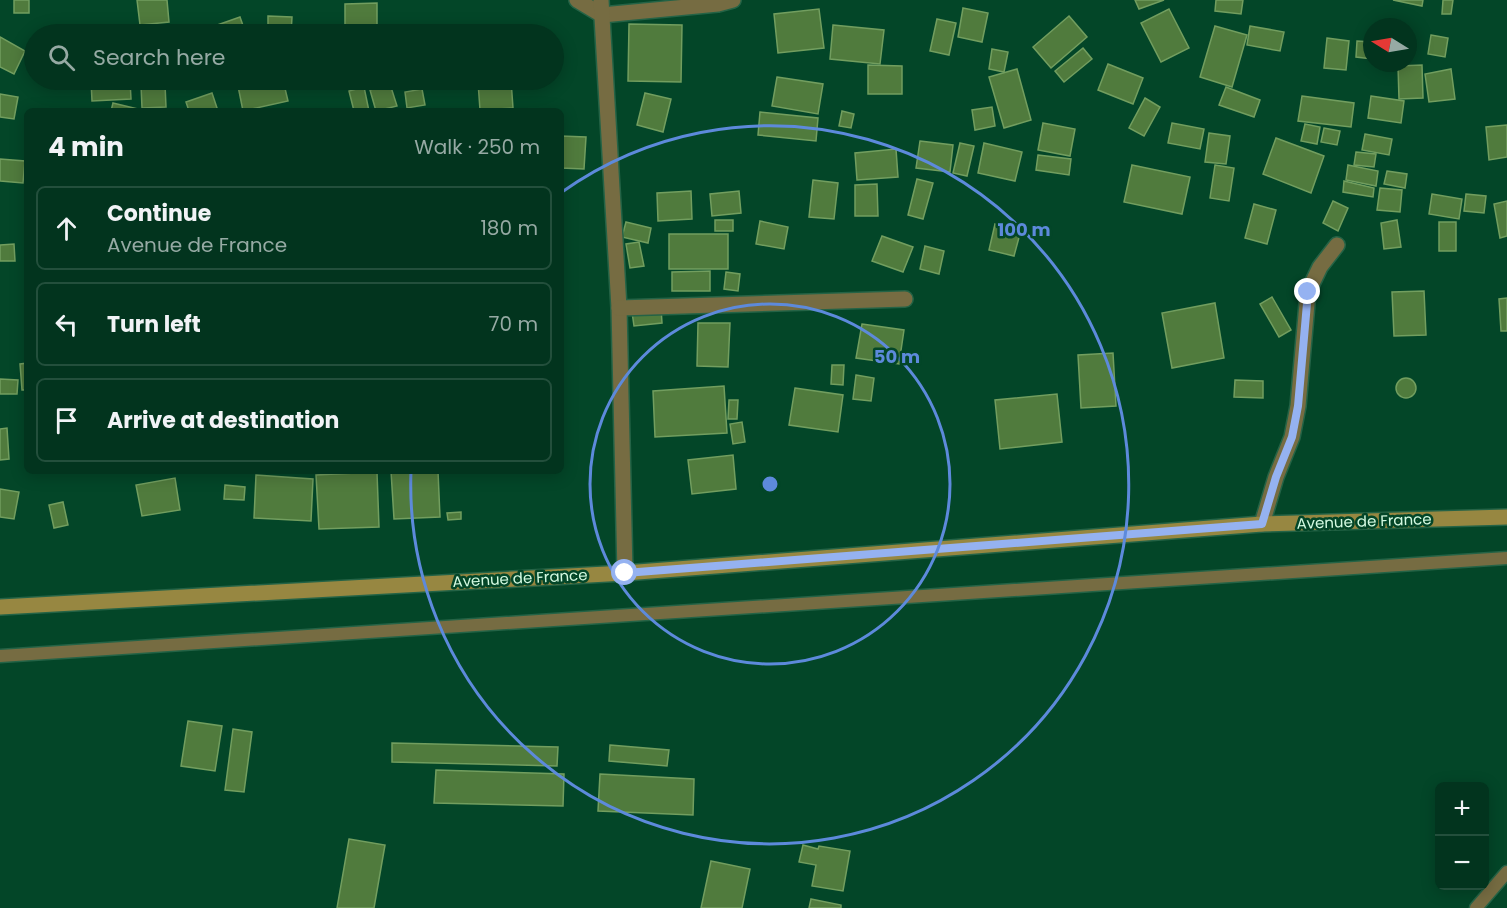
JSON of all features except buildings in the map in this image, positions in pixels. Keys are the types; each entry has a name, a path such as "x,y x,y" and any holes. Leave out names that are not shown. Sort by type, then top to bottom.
{"street":[{"path":"577,0 601,7 718,4 732,0"},
{"path":"601,7 619,308 625,573"},
{"path":"1262,524 1276,477 1292,437 1298,406 1308,292 1320,267 1337,245"},
{"path":"619,308 905,299"},
{"name":"Avenue de France","path":"0,607 625,573 1262,524 1507,517"}],"lane":[{"path":"0,656 1507,558"},
{"path":"1476,908 1507,872"}],"route":[{"path":"625,573 1262,524 1276,477 1292,437 1298,406 1308,292"}]}
